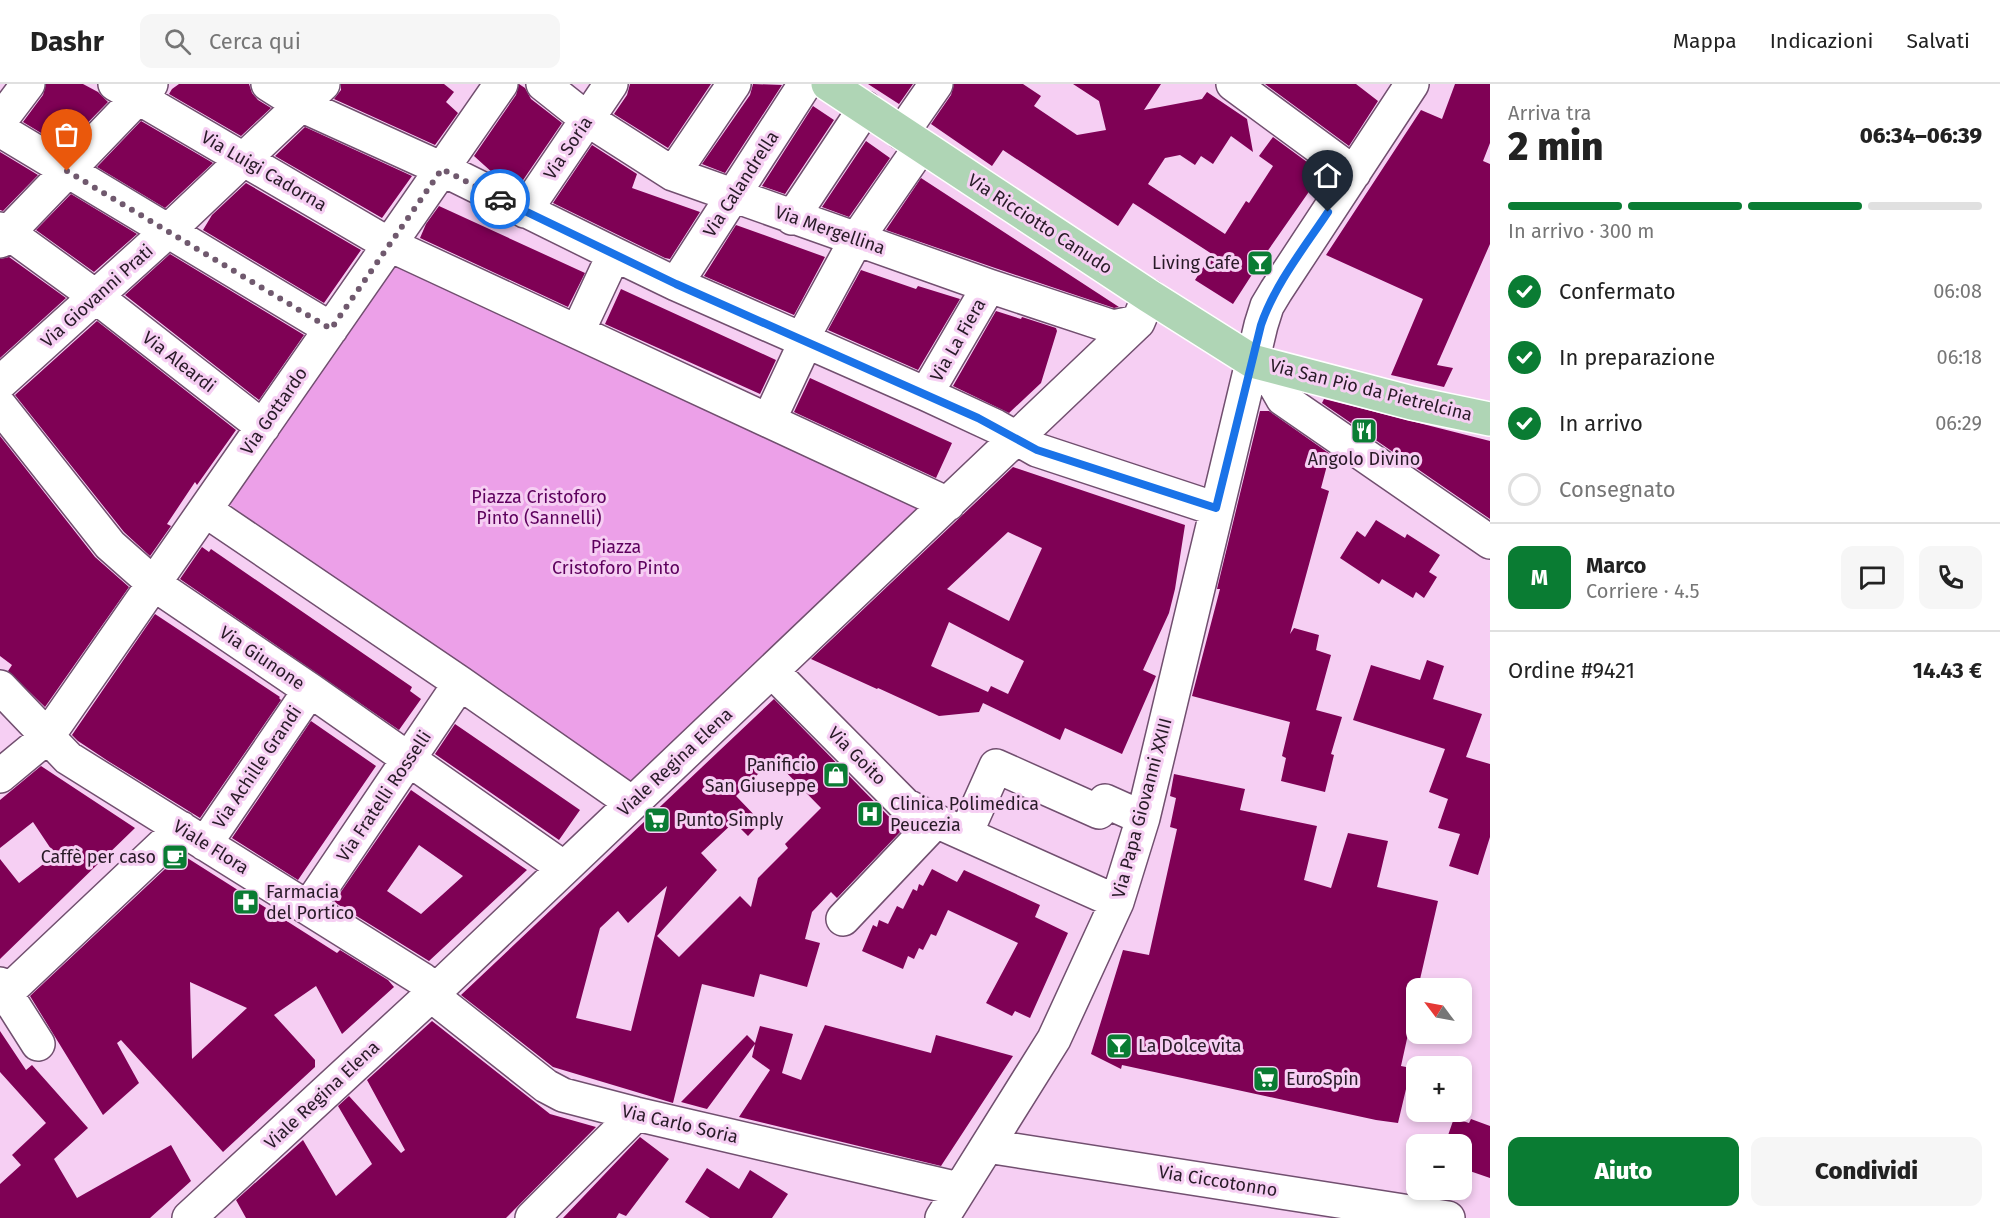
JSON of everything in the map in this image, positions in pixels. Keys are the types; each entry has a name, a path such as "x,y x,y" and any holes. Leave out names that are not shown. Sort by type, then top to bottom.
{"main road":[{"name":"Via Ricciotto Canudo","path":"846,92 1144,309 1257,363"},
{"name":"Via San Pio da Pietrelcina","path":"1257,363 1413,403 1490,419"}],"street":[{"path":"0,121 28,84"},
{"path":"268,84 312,94 442,169 525,212 676,284 926,394 1037,450 1216,508"},
{"name":"Via Gottardo","path":"0,776 47,737 501,84"},
{"name":"Via Mergellina","path":"543,84 587,119 673,174 732,197 1113,327 1144,309"},
{"name":"Via Soria","path":"525,212 610,84"},
{"path":"673,174 734,84"},
{"name":"Via Calandrella","path":"676,284 805,84"},
{"path":"769,420 804,340 912,139 936,84"},
{"path":"1233,84 1354,173"},
{"name":"Via Papa Giovanni XXIII","path":"942,1218 1054,1039 1117,902 1143,818 1216,508 1257,363 1264,316 1276,291 1354,173 1408,85"},
{"path":"2,234 67,171 135,88"},
{"name":"Via Luigi Cadorna","path":"135,88 244,160 390,245"},
{"path":"792,218 846,92"},
{"name":"Via Giovanni Prati","path":"0,383 168,231 312,94"},
{"path":"0,130 331,329"},
{"name":"Via Aleardi","path":"2,234 95,297 263,427"},
{"path":"390,245 948,504"},
{"path":"578,331 614,254"},
{"name":"Via La Fiera","path":"926,394 989,286"},
{"name":"Viale Regina Elena","path":"189,1218 222,1207 431,995 948,504 1144,309"},
{"path":"1257,363 1283,399 1490,542"},
{"name":"Via Giunone","path":"0,406 110,545 154,584 564,868"},
{"path":"205,510 632,803"},
{"name":"Via Goito","path":"772,670 905,805 1117,902"},
{"name":"Via Fratelli Rosselli","path":"308,908 460,683"},
{"name":"Viale Flora","path":"0,687 68,758 423,980 431,995"},
{"name":"Via Achille Grandi","path":"2,992 193,836 309,690"},
{"path":"966,833 996,766 1099,812 1105,801 1143,818"},
{"path":"843,920 936,821"},
{"path":"2,992 38,1044"},
{"name":"Via Carlo Soria","path":"431,995 546,1086 563,1095 959,1189"},
{"path":"532,1218 636,1114"},
{"name":"Via Ciccotonno","path":"987,1146 1449,1218"}],"green space":[{"name":"Piazza Cristoforo Pinto","path":"388,259 929,506 633,785 221,499"}],"building":[{"path":"46,84 83,84 98,92 108,102 64,147 23,122 43,95"},
{"path":"179,84 249,84 258,100 271,108 241,136 169,94"},
{"path":"341,84 444,84 454,92 446,102 458,113 435,145 334,99 341,90"},
{"path":"519,84 525,88 531,99 562,123 519,186 494,174 474,156 516,95"},
{"path":"630,84 711,84 668,148 614,114 627,95"},
{"path":"753,84 782,85 725,173 702,164 750,95"},
{"path":"868,84 913,84 899,104"},
{"path":"954,84 1023,84 1041,96 1034,106 1077,135 1106,130 1099,101 1073,84 1161,84 1144,110 1202,99 1207,92 1247,119 1253,152 1231,136 1213,164 1201,156 1195,165 1180,155 1165,158 1148,184 1225,234 1246,201 1249,203 1273,166 1259,156 1273,137 1322,173 1233,304 1195,280 1212,254 1133,203 1118,226 1003,150 992,166 931,124 951,95"},
{"path":"1265,84 1356,84 1378,101 1349,146"},
{"path":"1455,84 1490,84 1490,143 1483,161 1490,164 1490,244 1437,365 1453,368 1444,387 1391,375 1423,299 1326,255 1421,110 1442,119"},
{"path":"813,106 834,120 785,194 762,186"},
{"path":"141,121 213,163 165,208 97,167"},
{"path":"305,127 412,176 382,218 275,156"},
{"path":"866,141 890,158 849,217 822,207"},
{"path":"592,145 637,174 632,188 700,212 670,259 553,203"},
{"path":"0,152 38,175 3,211 0,210"},
{"path":"921,178 1119,307 1114,308 886,230"},
{"path":"246,183 361,250 324,303 203,230 212,215"},
{"path":"71,194 137,234 94,272 36,230"},
{"path":"439,206 585,273 568,307 420,238 426,224"},
{"path":"736,225 825,257 794,315 704,276"},
{"path":"170,254 304,335 259,400 125,295"},
{"path":"9,257 66,298 0,358 0,259"},
{"path":"861,270 916,289 918,286 960,299 918,370 828,330"},
{"path":"621,289 776,360 760,394 605,324"},
{"path":"996,311 1056,328 1057,331 1041,383 1009,413 953,386"},
{"path":"97,321 236,430 197,485 195,482 167,524 171,526 150,556 124,532 15,395"},
{"path":"810,378 952,443 936,478 794,412"},
{"path":"1324,399 1490,441 1490,519 1322,403"},
{"path":"1260,411 1269,411 1330,454 1321,488 1329,491 1290,634 1294,628 1319,635 1316,650 1331,655 1316,710 1342,717 1331,754 1334,755 1325,792 1281,781 1286,758 1282,756 1290,722 1192,696 1220,589 1217,589"},
{"path":"0,436 95,557 129,587 45,707 8,671 12,665 0,656"},
{"path":"1013,467 1185,525 1169,613 1143,670 1156,676 1122,754 1065,728 1060,740 983,703 979,712 939,716 811,659","holes":["1008,532 1042,548 1009,621 947,589","949,622 1024,661 1008,694 991,686 988,692 931,666"]},
{"path":"1376,520 1405,538 1407,534 1440,555 1429,572 1437,577 1424,598 1416,592 1413,598 1382,579 1379,584 1340,558 1357,531 1365,537"},
{"path":"202,547 209,552 211,549 412,687 410,691 421,699 399,730 180,579"},
{"path":"155,614 280,697 281,700 200,818 108,761 72,735"},
{"path":"1427,660 1444,666 1433,699 1482,714 1466,757 1490,764 1490,837 1478,875 1449,866 1460,834 1438,828 1448,799 1429,792 1445,749 1353,720 1371,665 1420,680"},
{"path":"774,699 902,830 837,898 831,892 812,912 805,939 820,943 807,987 760,974 754,997 702,984 673,1103 553,1067 461,995","holes":["777,763 821,808 785,844 788,848 758,878 751,907 740,896 679,957 657,936 717,870 701,853 734,822 748,836 761,822 736,796 764,768 768,772","667,886 631,1031 576,1018 600,928 618,911 628,923"]},
{"path":"311,721 376,766 298,880 232,838"},
{"path":"455,724 580,810 559,840 435,754"},
{"path":"41,766 135,828 0,959 0,859 19,883 55,855 33,822 0,848 0,800"},
{"path":"1174,774 1245,789 1240,810 1317,826 1304,880 1331,888 1348,833 1388,841 1377,887 1438,901 1420,978 1406,978 1406,1043 1401,1066 1406,1067 1406,1089 1398,1123 1122,1065 1121,1069 1091,1054 1123,950 1149,955 1177,829 1170,827 1176,798 1170,796"},
{"path":"411,790 527,870 429,961 334,902","holes":["419,845 463,876 421,914 387,891"]},
{"path":"181,854 337,953 340,950 388,980 394,987 342,1034 316,986 274,1015 315,1060 315,1067 223,1152 121,1040 117,1043 139,1083 103,1115 30,996","holes":["190,982 247,1008 192,1059"]},
{"path":"932,869 957,882 964,870 1040,905 1035,917 1068,933 1030,1018 1015,1011 1012,1016 986,1003 1018,943 948,910 936,936 931,934 923,950 919,948 914,959 908,956 903,969 862,951 873,925 877,927 879,920 888,924 897,906 903,909 913,889 917,891 919,884 923,886"},
{"path":"432,1021 550,1114 596,1127 506,1218 246,1218 236,1200 303,1140 336,1196 372,1164 338,1106 349,1096 401,1153 405,1150 367,1080"},
{"path":"825,1025 931,1053 936,1035 1013,1056 941,1166 739,1117 770,1070 752,1057 755,1044 707,1109 681,1102 747,1035 755,1043 760,1026 793,1034 782,1073 801,1080"},
{"path":"0,1031 26,1070 32,1065 88,1128 54,1159 77,1198 171,1145 191,1181 150,1218 0,1218 0,1184 21,1165 12,1155 46,1123 0,1072"},
{"path":"1472,1119 1490,1126 1490,1178 1472,1172 1472,1134 1448,1134 1453,1122 1469,1123"},
{"path":"640,1137 669,1159 626,1216 619,1213 616,1218 563,1218"},
{"path":"707,1168 739,1189 750,1170 788,1194 772,1218 710,1218 685,1202"}],"way so far":[{"path":"67,171 331,329 442,169 500,199"}],"place":[{"name":"Living Cafe","path":"1260,263"},
{"name":"Angolo Divino","path":"1364,431"},
{"name":"Panificio San Giuseppe","path":"836,775"},
{"name":"Clinica Polimedica Peucezia","path":"870,814"},
{"name":"Punto Simply","path":"657,820"},
{"name":"Caffè per caso","path":"175,857"},
{"name":"Farmacia del Portico","path":"246,902"},
{"name":"La Dolce vita","path":"1119,1046"},
{"name":"EuroSpin","path":"1266,1079"}],"route":[{"path":"500,199 676,284 978,418 1037,450 1216,508 1261,325 1268,306 1328,212"}],"park label":[{"name":"Piazza Cristoforo Pinto (Sannelli)","path":"539,507"}]}
